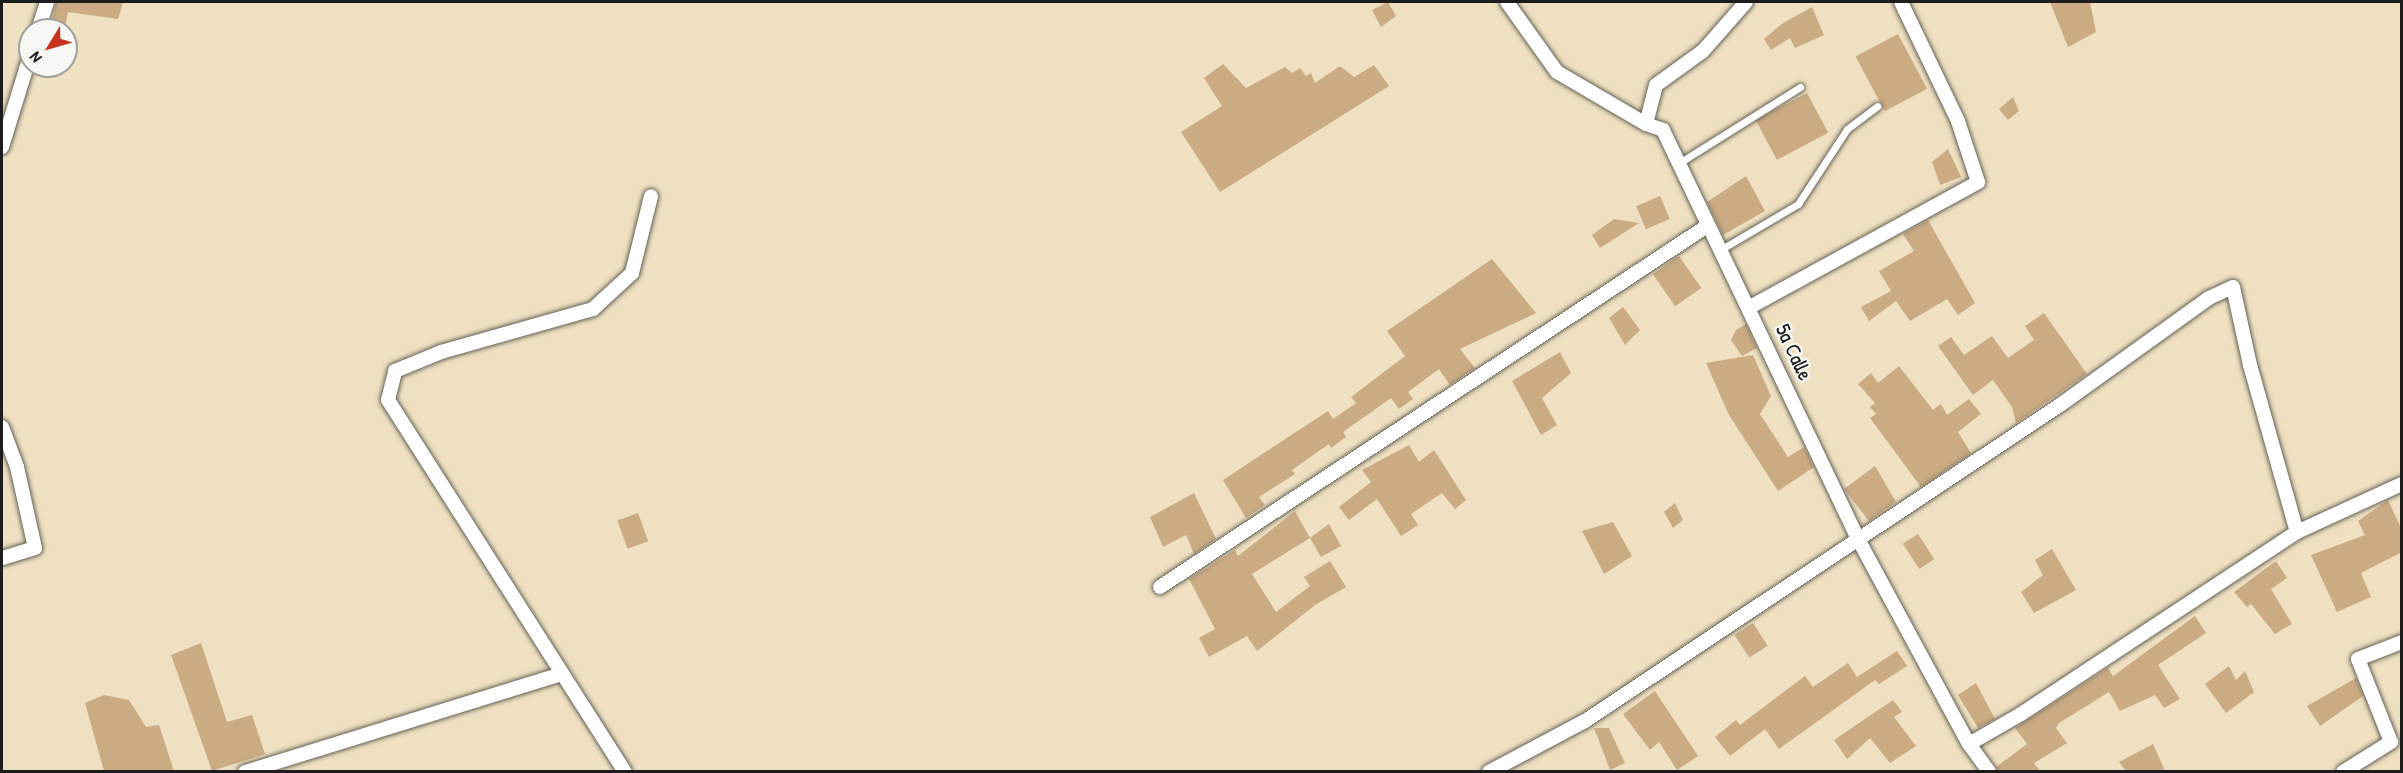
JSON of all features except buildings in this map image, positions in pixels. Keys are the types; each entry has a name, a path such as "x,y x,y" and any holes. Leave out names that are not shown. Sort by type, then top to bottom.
{"street":[{"path":"42,18 47,2"},
{"name":"5a Calle","path":"1507,2 1557,72 1646,124 1663,130 1707,226 1750,307 1858,539 1969,744 1989,771"},
{"path":"1646,124 1656,85 1703,51 1746,2"},
{"path":"1750,307 1978,182 1958,121 1901,2"},
{"path":"2,147 23,78"},
{"path":"625,771 388,400 395,371 441,352 592,309 632,273 651,196"},
{"path":"1160,586 1707,226"},
{"path":"1489,771 1585,721 2060,405 2209,298 2233,287 2250,365 2297,532"},
{"path":"2,427 17,467 35,548 2,558"},
{"path":"1969,744 2021,714 2297,532 2402,484"},
{"path":"2343,771 2391,742 2358,659 2402,642"},
{"path":"245,771 561,674"}],"lane":[{"path":"1679,163 1800,87"},
{"path":"1720,250 1798,204 1848,129 1877,106"}]}
